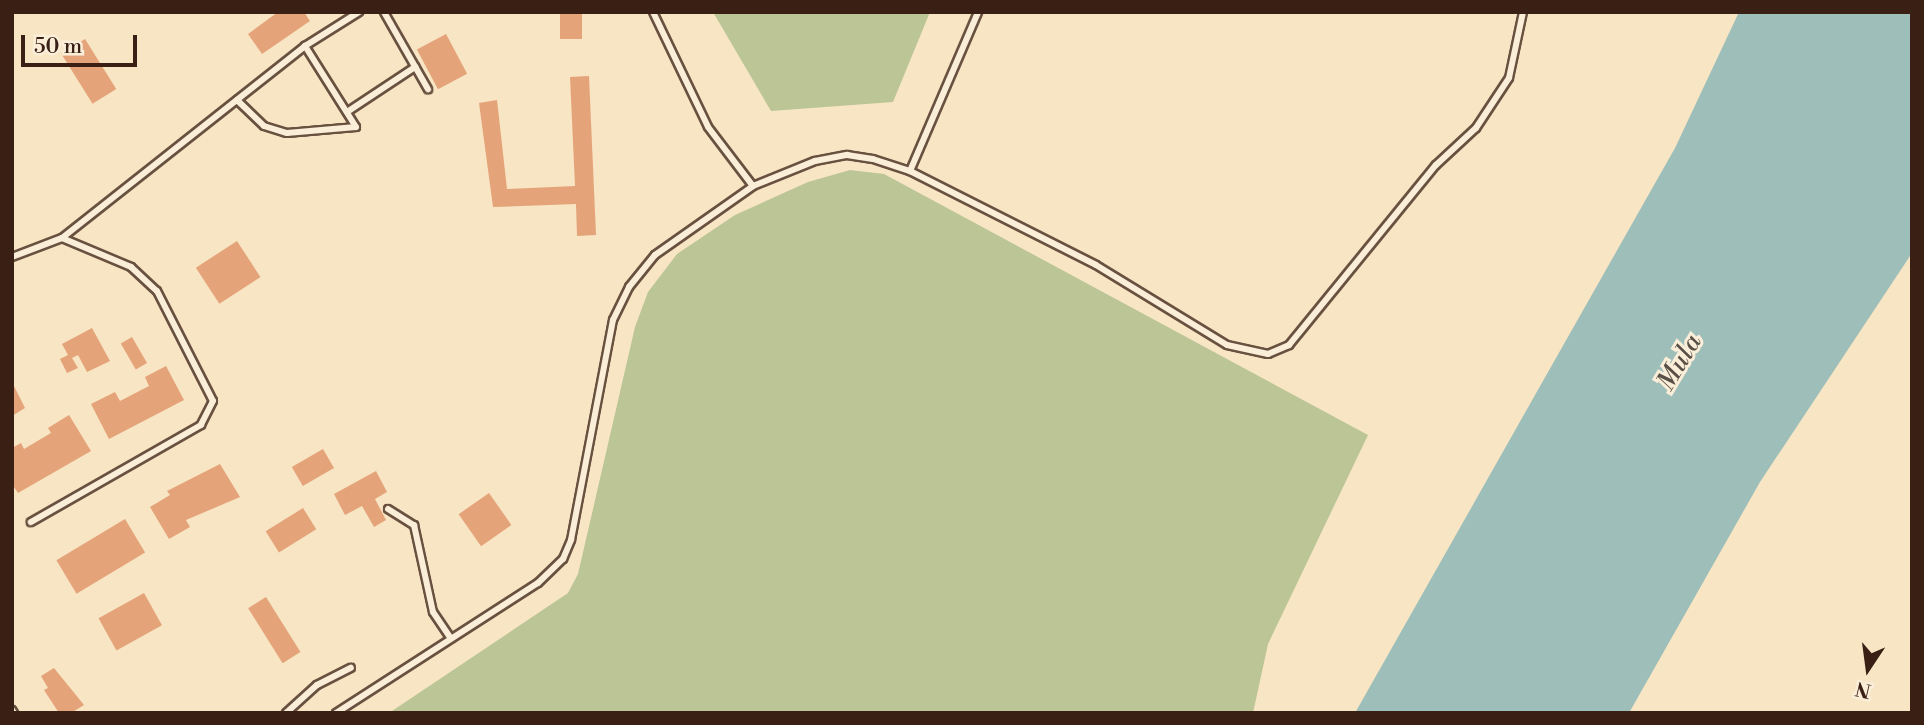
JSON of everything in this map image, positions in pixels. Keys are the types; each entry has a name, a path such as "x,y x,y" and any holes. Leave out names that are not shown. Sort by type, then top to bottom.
{"lane":[{"path":"12,257 62,238 305,46 359,12"},
{"path":"384,12 428,89"},
{"path":"653,12 708,127 753,186"},
{"path":"910,171 978,12"},
{"path":"336,713 538,583 563,559 571,540 612,320 629,287 655,255 753,186 815,160 847,155 910,171 1096,265 1227,345 1268,354 1289,345 1436,165 1476,128 1509,78 1523,12"},
{"path":"237,100 264,126 287,133 356,127 305,46"},
{"path":"347,112 415,67"},
{"path":"32,522 201,425 213,401 151,284 98,249 62,238"},
{"path":"388,509 414,525 433,612 451,639"},
{"path":"286,713 317,685 351,668"}],"green space":[{"path":"713,12 930,12 893,102 771,111"},
{"path":"850,170 884,174 1368,435 1268,644 1253,713 389,713 568,593 578,574 635,327 648,292 677,254 735,215 808,182"}],"water":[{"name":"Mula","path":"1739,12 1912,12 1912,253 1760,482 1629,713 1355,713 1675,148"}],"building":[{"path":"278,12 304,12 310,21 262,54 248,34"},
{"path":"560,12 582,12 582,39 560,39"},
{"path":"446,34 467,74 438,89 417,49"},
{"path":"85,39 116,89 93,104 61,54"},
{"path":"589,76 596,235 577,236 576,204 493,207 479,103 497,100 507,189 575,186 570,77"},
{"path":"237,241 260,277 219,304 196,268"},
{"path":"92,328 110,361 87,372 78,355 72,358 78,368 67,373 60,359 68,355 62,344"},
{"path":"132,337 147,363 136,369 121,344"},
{"path":"166,366 184,400 109,439 91,404 115,392 120,401 149,386 145,377"},
{"path":"12,382 25,408 12,416"},
{"path":"69,415 91,451 18,493 12,484 12,448 21,443 24,449 51,433 48,428"},
{"path":"323,449 334,468 303,486 292,467"},
{"path":"220,464 240,497 186,520 190,527 169,539 150,507 170,495 167,491"},
{"path":"376,471 387,492 375,499 386,520 374,527 362,506 345,515 334,494"},
{"path":"489,493 511,525 481,546 459,514"},
{"path":"303,508 316,529 279,553 266,531"},
{"path":"125,519 145,552 77,594 56,560"},
{"path":"144,593 162,625 116,651 99,618"},
{"path":"266,597 300,652 283,663 248,608"},
{"path":"54,668 84,705 71,713 59,713 44,690 48,688 41,676"}]}
